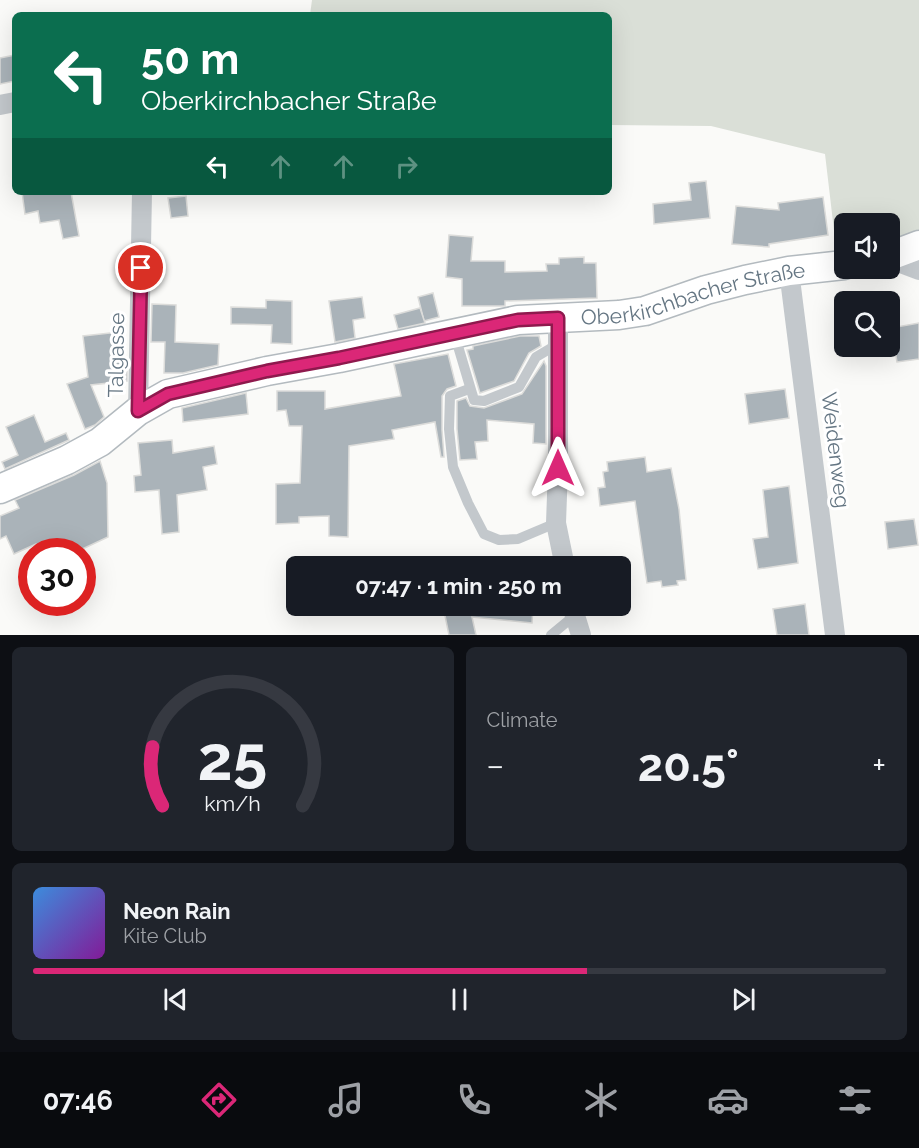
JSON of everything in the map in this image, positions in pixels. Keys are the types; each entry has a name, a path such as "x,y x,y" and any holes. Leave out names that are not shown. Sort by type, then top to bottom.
{"street":[{"name":"Talgasse","path":"138,411 142,195"},
{"path":"900,254 919,245"},
{"path":"900,262 919,270"},
{"name":"Oberkirchbacher Straße","path":"0,489 59,464 100,442 138,411 168,394 267,371 518,320 558,331 601,317 645,311 706,290 789,271 834,267"},
{"name":"Weidenweg","path":"789,271 834,635"},
{"path":"558,331 556,523 563,556"},
{"path":"575,616 581,635"}],"lane":[{"path":"454,333 469,389 474,400 484,401 519,387 536,357 558,331"},
{"path":"469,389 450,396 449,429 453,467 484,534 499,540 518,539 556,523"},
{"path":"551,635 568,616"}],"shaded area":[{"path":"312,0 919,0 919,231 900,239 900,213 834,213 834,230 825,154 711,126 612,125 612,12 310,12"}],"building":[{"path":"12,56 12,82 0,84 0,58"},
{"path":"706,181 710,218 654,224 653,204 691,200 689,183"},
{"path":"22,195 72,195 79,236 63,239 59,220 40,223 38,211 25,214"},
{"path":"186,196 188,216 171,218 168,198"},
{"path":"823,197 828,235 769,244 769,247 732,244 736,206 779,210 778,203"},
{"path":"449,235 473,237 471,261 505,261 505,272 547,271 546,264 559,264 559,258 584,257 584,263 596,263 597,298 505,301 505,306 462,306 462,279 446,277"},
{"path":"433,293 439,317 424,321 418,297"},
{"path":"362,297 365,318 353,320 355,338 335,342 329,301"},
{"path":"266,300 292,301 292,344 271,343 272,325 231,324 231,307 266,308"},
{"path":"152,304 176,305 175,342 219,344 218,365 183,373 164,373 165,342 151,342"},
{"path":"420,308 425,323 398,329 394,315"},
{"path":"919,323 919,359 897,362 896,357 900,357 900,326"},
{"path":"119,332 121,358 127,358 127,381 91,385 104,417 95,425 85,429 67,384 88,377 83,336"},
{"path":"520,336 539,336 541,346 529,353 514,381 480,393 467,350 473,349 473,346"},
{"path":"448,354 456,386 447,389 442,396 444,457 441,457 435,422 392,430 394,439 349,446 348,537 329,536 329,516 299,517 299,523 276,524 276,484 300,483 302,426 289,426 286,410 277,411 277,391 325,391 325,409 401,396 394,364"},
{"path":"544,361 546,366 546,444 533,443 534,424 487,420 488,441 475,442 477,459 460,460 457,401 466,398 470,406 484,408 522,394"},
{"path":"785,389 789,418 749,424 745,394"},
{"path":"246,393 248,414 183,422 182,408"},
{"path":"34,415 45,442 66,433 69,440 5,469 2,462 18,455 6,427"},
{"path":"172,440 173,453 214,446 217,464 203,467 207,490 177,495 179,532 162,534 159,490 135,492 134,476 141,475 138,443"},
{"path":"645,457 647,472 671,468 679,509 686,580 677,581 678,585 662,587 661,581 647,583 635,501 600,506 598,488 605,487 603,472 608,471 607,462"},
{"path":"100,461 107,483 108,537 96,543 96,538 18,538 18,552 14,554 6,536 0,539 0,516 19,508 15,500 74,475"},
{"path":"789,486 798,563 758,569 753,539 768,537 763,490"},
{"path":"914,519 918,545 888,549 885,522"},
{"path":"805,604 809,635 777,635 773,609"},
{"path":"445,616 532,616 532,623 472,617 476,635 449,635"}],"route":[{"path":"141,268 138,411 168,394 267,371 518,320 558,318 558,468"}]}
